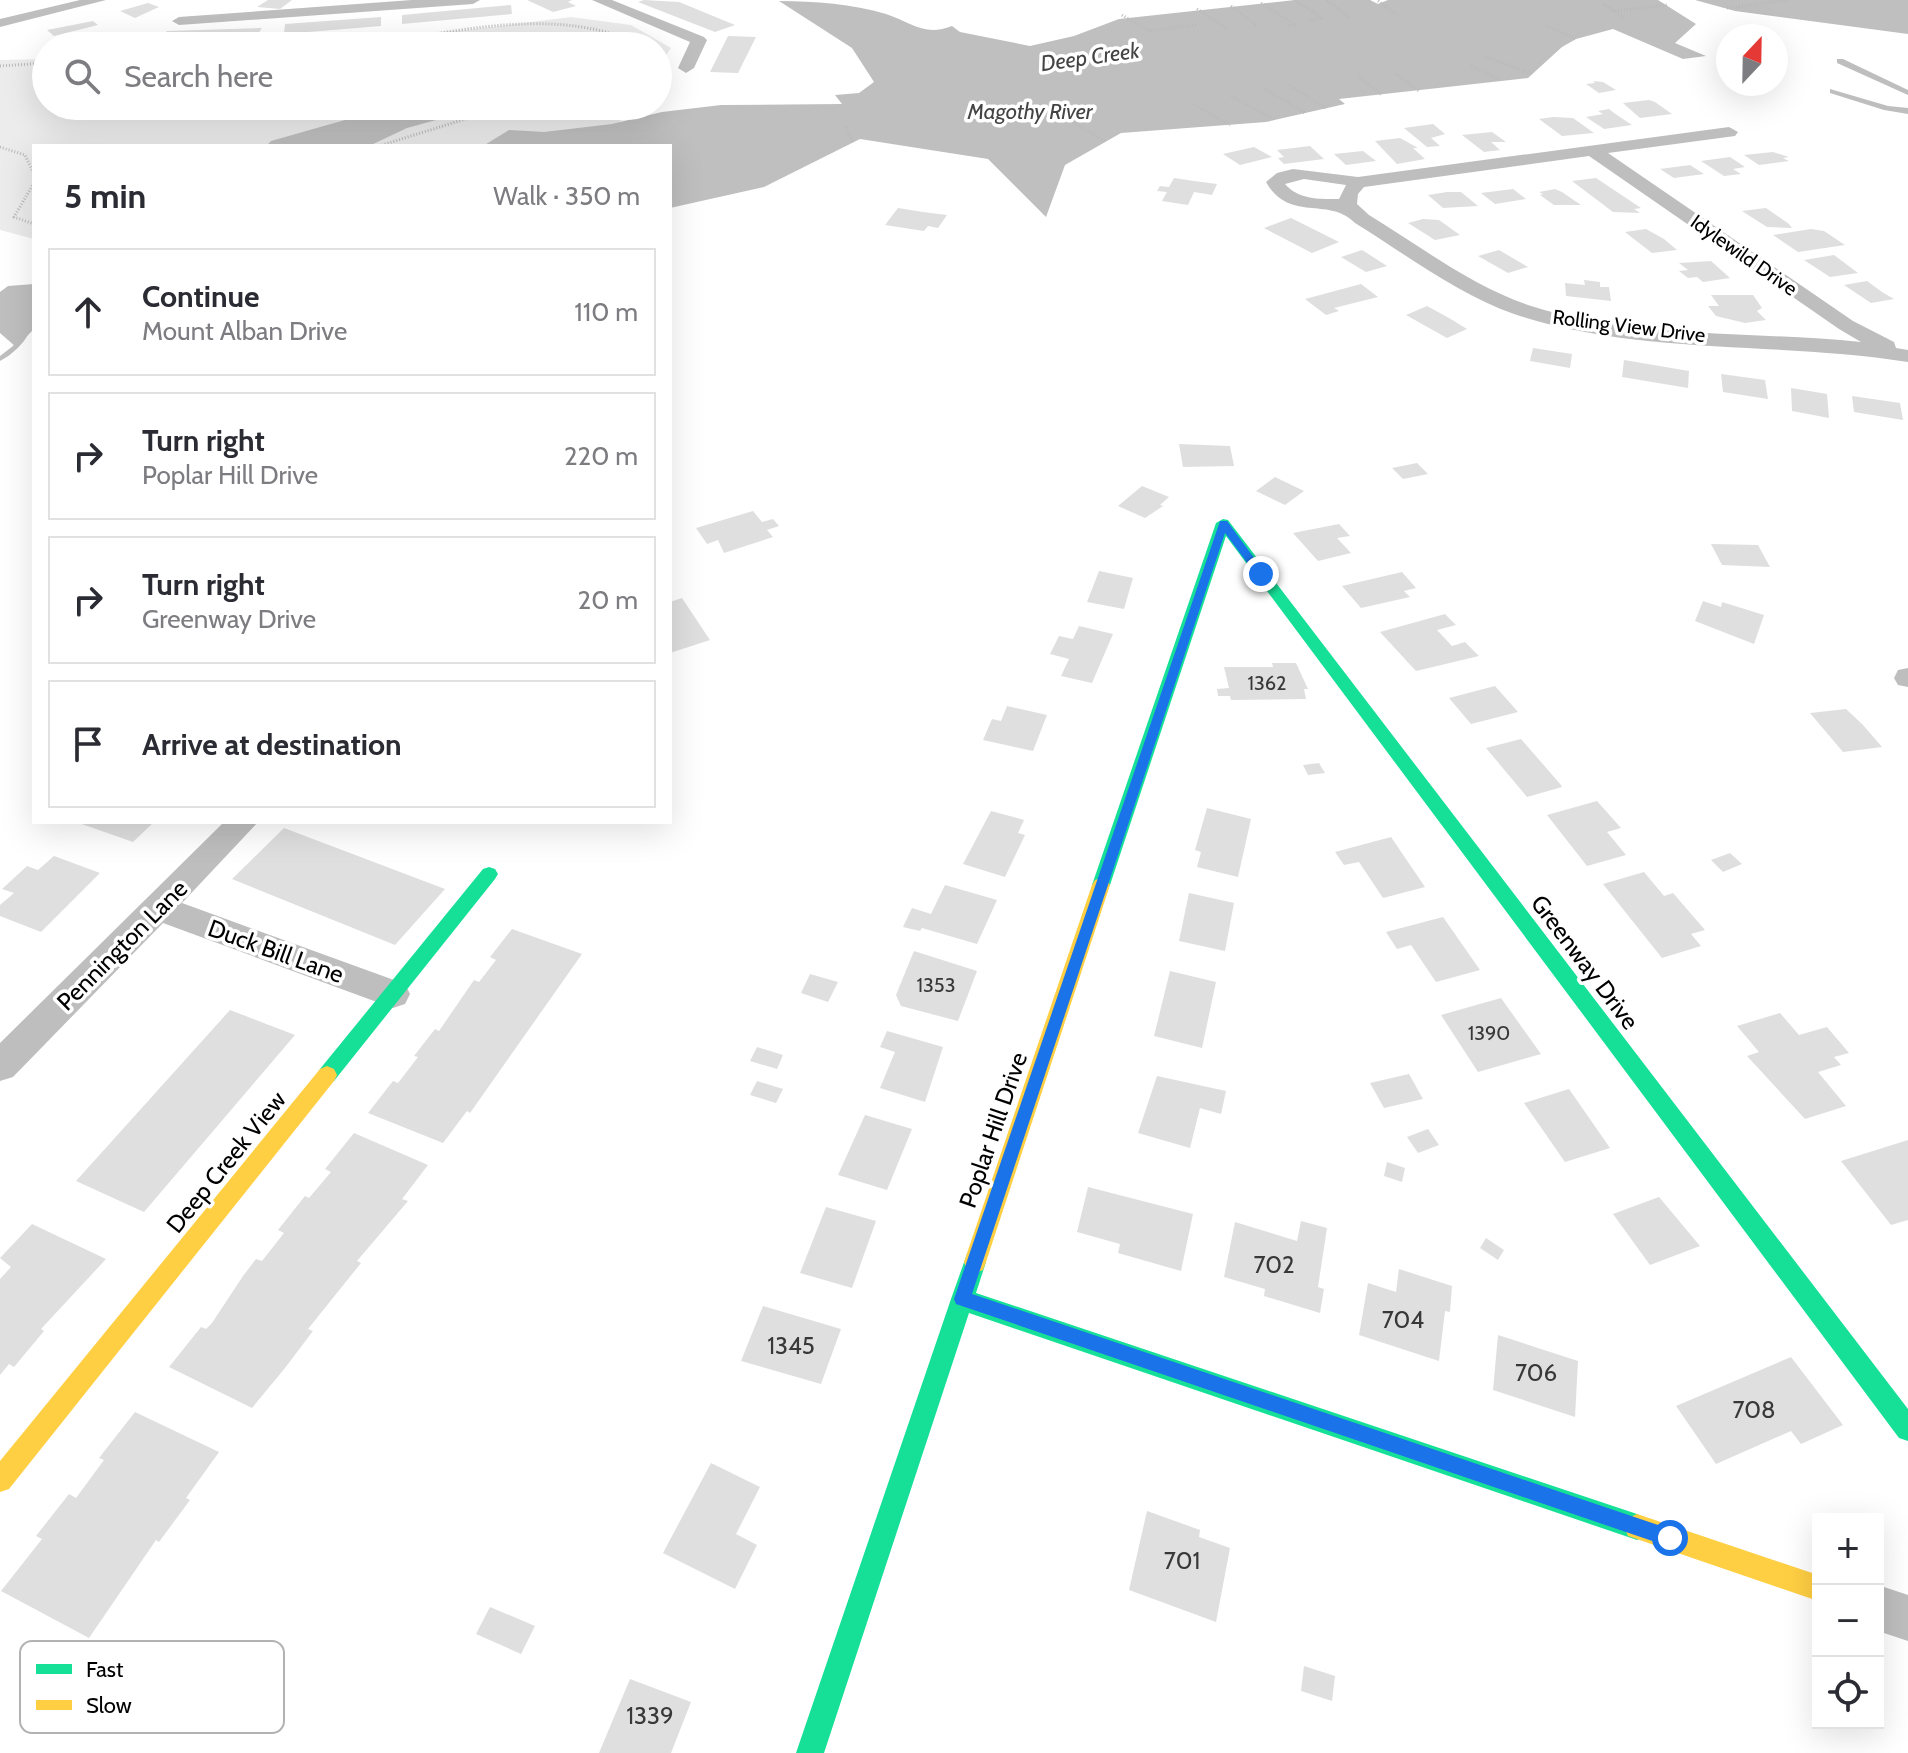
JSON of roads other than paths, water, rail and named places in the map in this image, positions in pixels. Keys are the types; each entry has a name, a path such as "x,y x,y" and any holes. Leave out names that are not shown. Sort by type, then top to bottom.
{"street":[{"path":"0,23 99,0"},
{"path":"306,14 318,0"},
{"path":"179,21 473,0"},
{"path":"599,0 699,40 686,68"},
{"path":"1358,182 1349,193 1348,205 1286,197 1275,182 1287,175 1300,175 1358,182 1729,132"},
{"name":"Idylewild Drive","path":"1593,151 1846,325 1903,355"},
{"name":"Rolling View Drive","path":"1348,205 1362,219 1473,289 1544,316 1662,332 1903,355"},
{"name":"Poplar Hill Drive","path":"810,1753 1223,523"},
{"name":"Greenway Drive","path":"1223,523 1908,1429"},
{"name":"Pennington Lane","path":"0,1066 241,824"},
{"name":"Deep Creek View","path":"0,1480 489,874"},
{"name":"Duck Bill Lane","path":"159,908 393,994"},
{"path":"962,1299 1812,1586"},
{"path":"1884,1610 1908,1618"}],"lane":[{"path":"1840,61 1908,93"},
{"path":"1833,91 1887,108 1908,111"}],"water":[{"name":"Magothy River","path":"1295,0 1370,0 1378,4 1388,0 1658,0 1696,24 1675,43 1706,56 1683,59 1613,29 1576,39 1562,47 1528,78 1339,99 1345,104 1266,122 1121,133 1065,165 1046,217 988,159 860,139 764,187 672,208 672,144 486,144 509,130 544,132 629,120 672,120 672,111 721,105 842,104 835,95 859,93 874,82 852,48 779,1 820,2 860,8 925,29 952,26 960,32 1030,46 1074,36 1119,19"},
{"path":"1695,0 1908,0 1908,34 1735,11"},
{"path":"345,120 436,120 407,128 373,144 268,144"},
{"path":"32,284 32,331 16,347 0,333 0,292 8,286"}],"waterway":[{"name":"Deep Creek","path":"0,359 16,347 32,320"}]}
